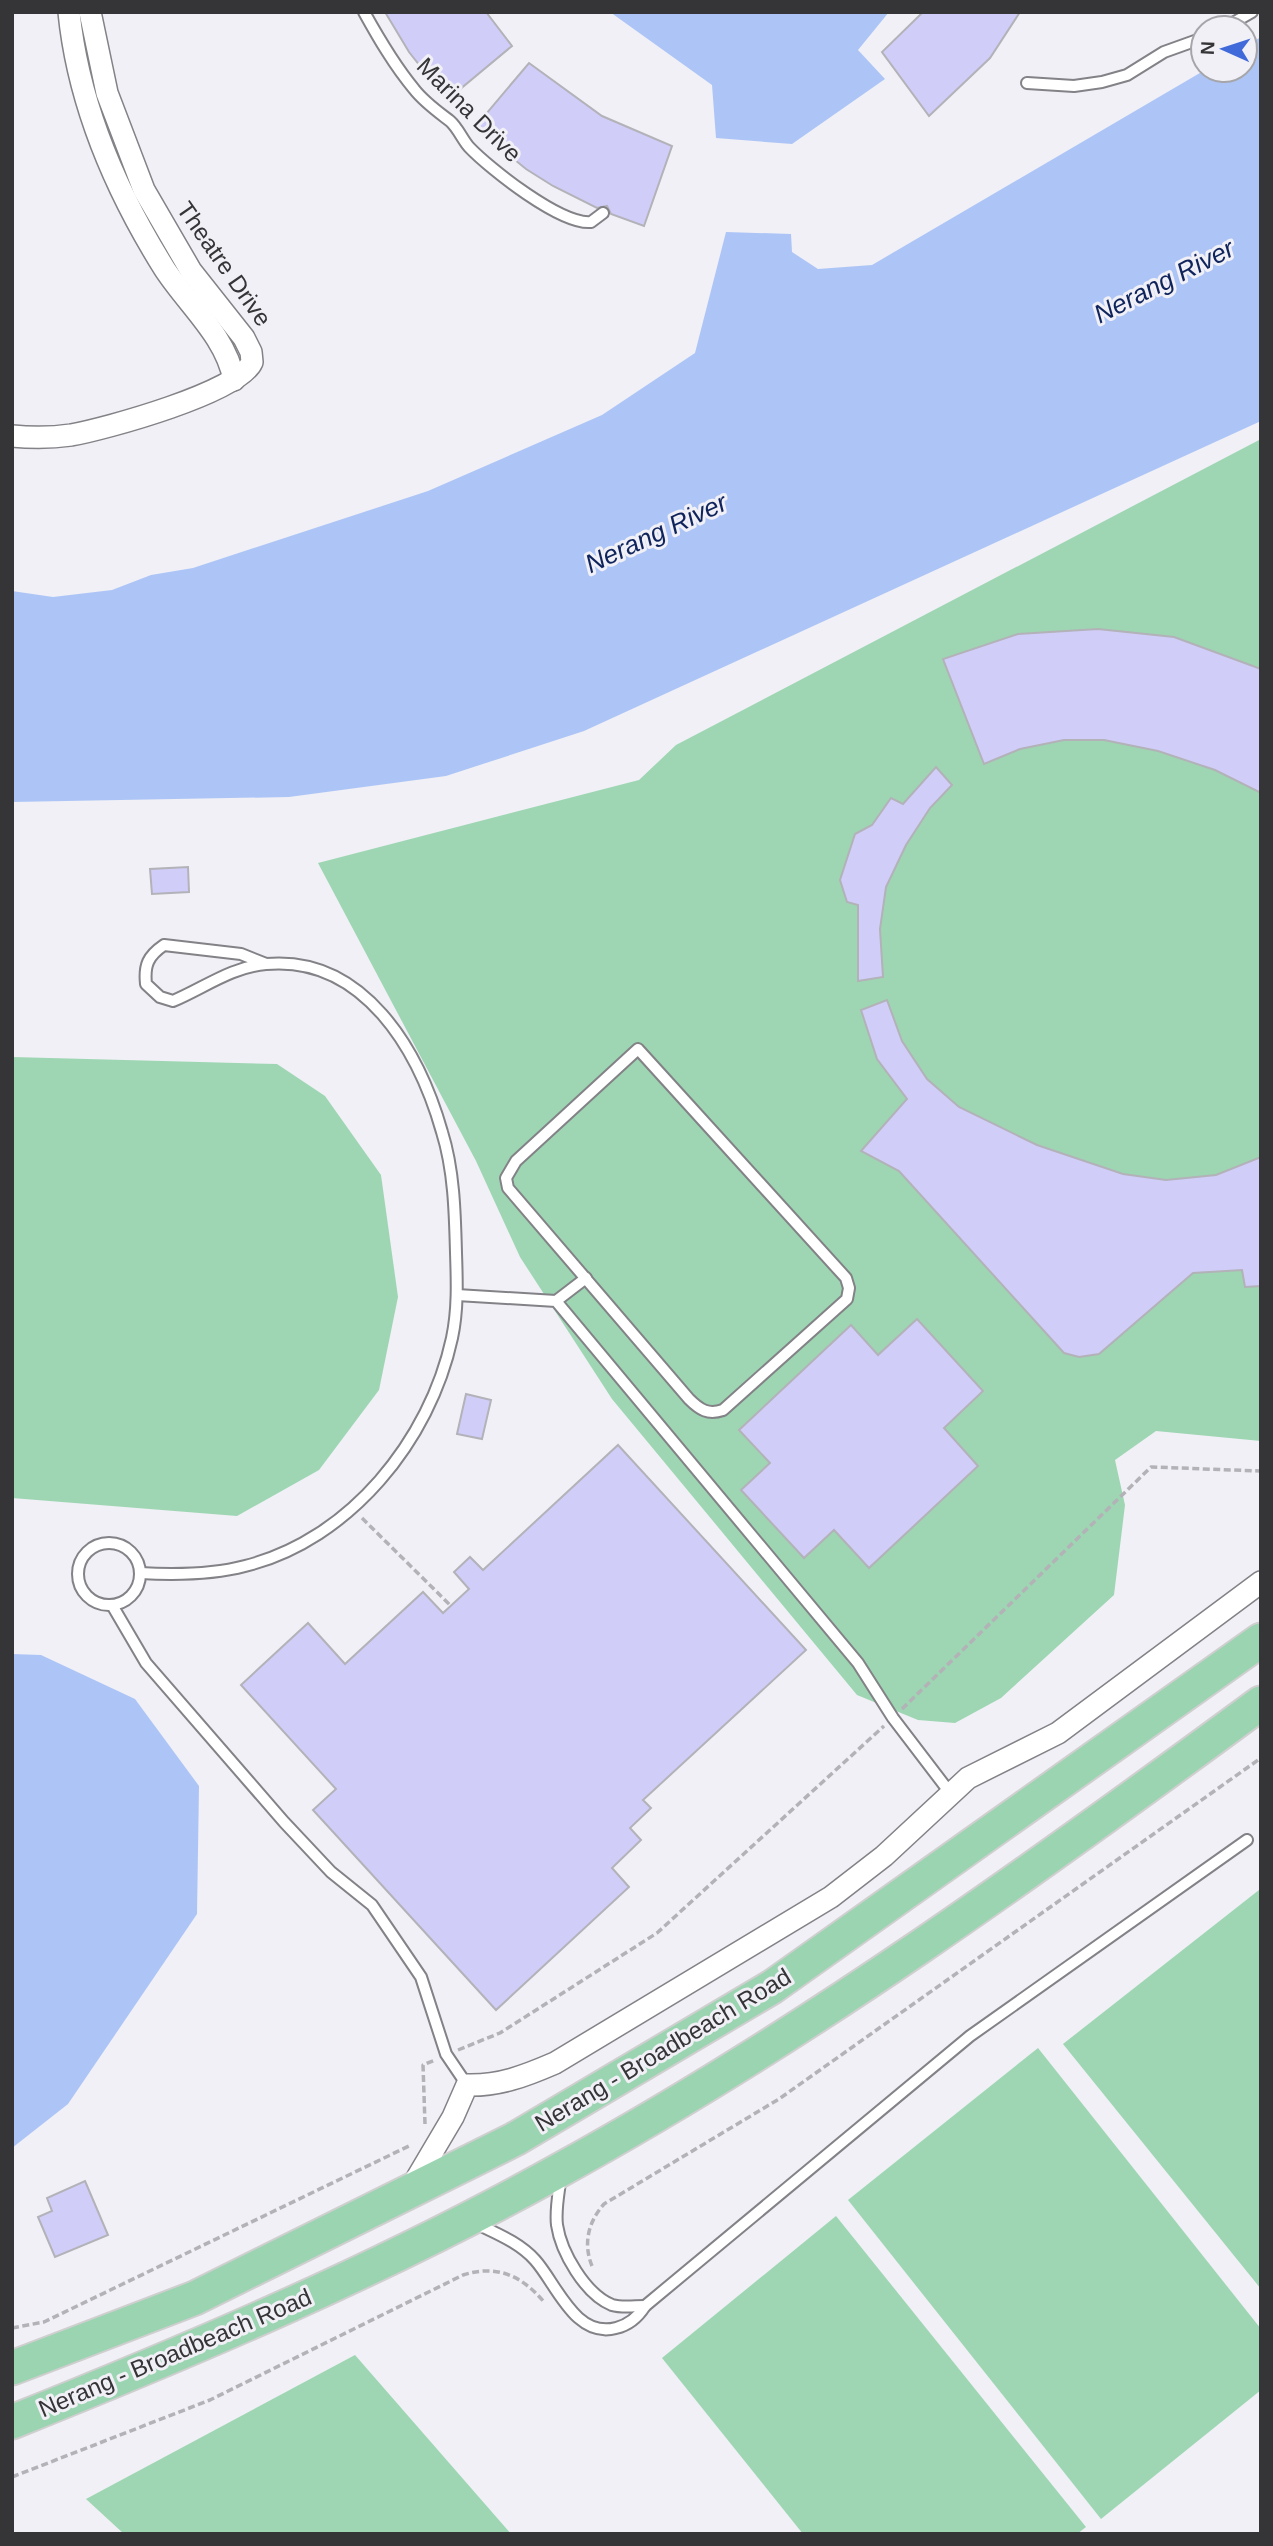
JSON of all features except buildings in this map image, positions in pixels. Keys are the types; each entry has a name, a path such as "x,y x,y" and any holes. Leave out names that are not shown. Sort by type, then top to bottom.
{"main road":[{"name":"Nerang - Broadbeach Road","path":"12,2368 195,2298 515,2139 772,1987 1261,1640"},
{"name":"Nerang - Broadbeach Road","path":"12,2422 233,2332 466,2219 562,2169 764,2050 884,1973 1066,1846 1261,1703"}],"street":[{"name":"Theatre Drive","path":"12,436 44,438 83,432 202,397 234,380 251,365 250,348 203,289 163,247 144,190 87,100 69,12"},
{"name":"Theatre Drive","path":"90,12 101,68 109,133"},
{"path":"406,2195 443,2137 467,2085 489,2086 519,2078 555,2063 831,1897 884,1856 951,1794 988,1767 1058,1733 1261,1583"}],"lane":[{"name":"Marina Drive","path":"364,12 389,56 415,91 451,122 468,146 500,174 542,202 579,220 591,222 603,213"},
{"path":"1027,83 1074,86 1111,80 1127,75 1164,52 1189,43"},
{"path":"140,1573 175,1575 245,1567 278,1556 334,1523 390,1469 428,1407 453,1336 457,1294 451,1178 443,1133 425,1087 402,1042 379,1007 356,987 326,972 295,965 266,964 229,952 164,945 150,954 144,970 146,984 160,998 173,1001 205,983 266,964"},
{"path":"638,1049 846,1278 849,1289 847,1299 723,1410 704,1411 689,1399 586,1278 514,1197 506,1178 516,1161 638,1049"},
{"path":"457,1294 556,1301 586,1278"},
{"path":"556,1301 858,1663 893,1718 951,1794"},
{"path":"101,1544 119,1545 134,1555 140,1573 139,1582 129,1598 112,1605 92,1600 84,1592 78,1572 85,1554 101,1544"},
{"path":"112,1605 146,1663 284,1822 331,1872 372,1905 421,1977 446,2054 467,2085"},
{"path":"466,2219 521,2247 535,2260 573,2312 593,2328 610,2330 628,2324 645,2306 970,2036 1247,1840"},
{"path":"562,2169 557,2224 565,2250 581,2277 597,2295 614,2305 645,2306"}],"path":[{"path":"425,2128 423,2065 500,2034 657,1933 893,1718 1151,1467 1261,1471"},
{"path":"351,1507 451,1606"},
{"path":"593,2269 587,2246 588,2233 604,2204 779,2099 1261,1758"},
{"path":"12,2328 44,2322 409,2148 417,2138"},
{"path":"12,2477 210,2400 463,2275 487,2269 511,2274 546,2305"}],"green space":[{"path":"1261,439 1261,1441 1156,1431 1115,1460 1125,1505 1114,1595 1001,1698 955,1723 918,1720 857,1695 612,1399 520,1257 476,1161 318,863 639,780 676,745"},
{"path":"12,1057 277,1064 325,1096 381,1175 398,1297 379,1390 319,1470 237,1516 12,1498"},
{"path":"1259,1890 1261,1892 1261,2289 1063,2044"},
{"path":"1038,2048 1261,2329 1261,2390 1101,2519 848,2200"},
{"path":"836,2216 1086,2527 1077,2534 803,2534 662,2358"},
{"path":"355,2355 511,2534 124,2534 86,2499"}],"water":[{"path":"610,12 889,12 858,50 885,79 792,144 716,138 712,85"},
{"name":"Nerang River","path":"1261,37 1261,421 584,731 446,776 289,797 12,802 12,591 53,597 112,590 151,575 193,568 428,491 602,415 695,353 726,232 791,234 792,252 818,269 872,265 1189,79 1189,84 1259,84"},
{"path":"12,1654 41,1655 135,1699 199,1786 197,1914 68,2104 12,2148"}]}
